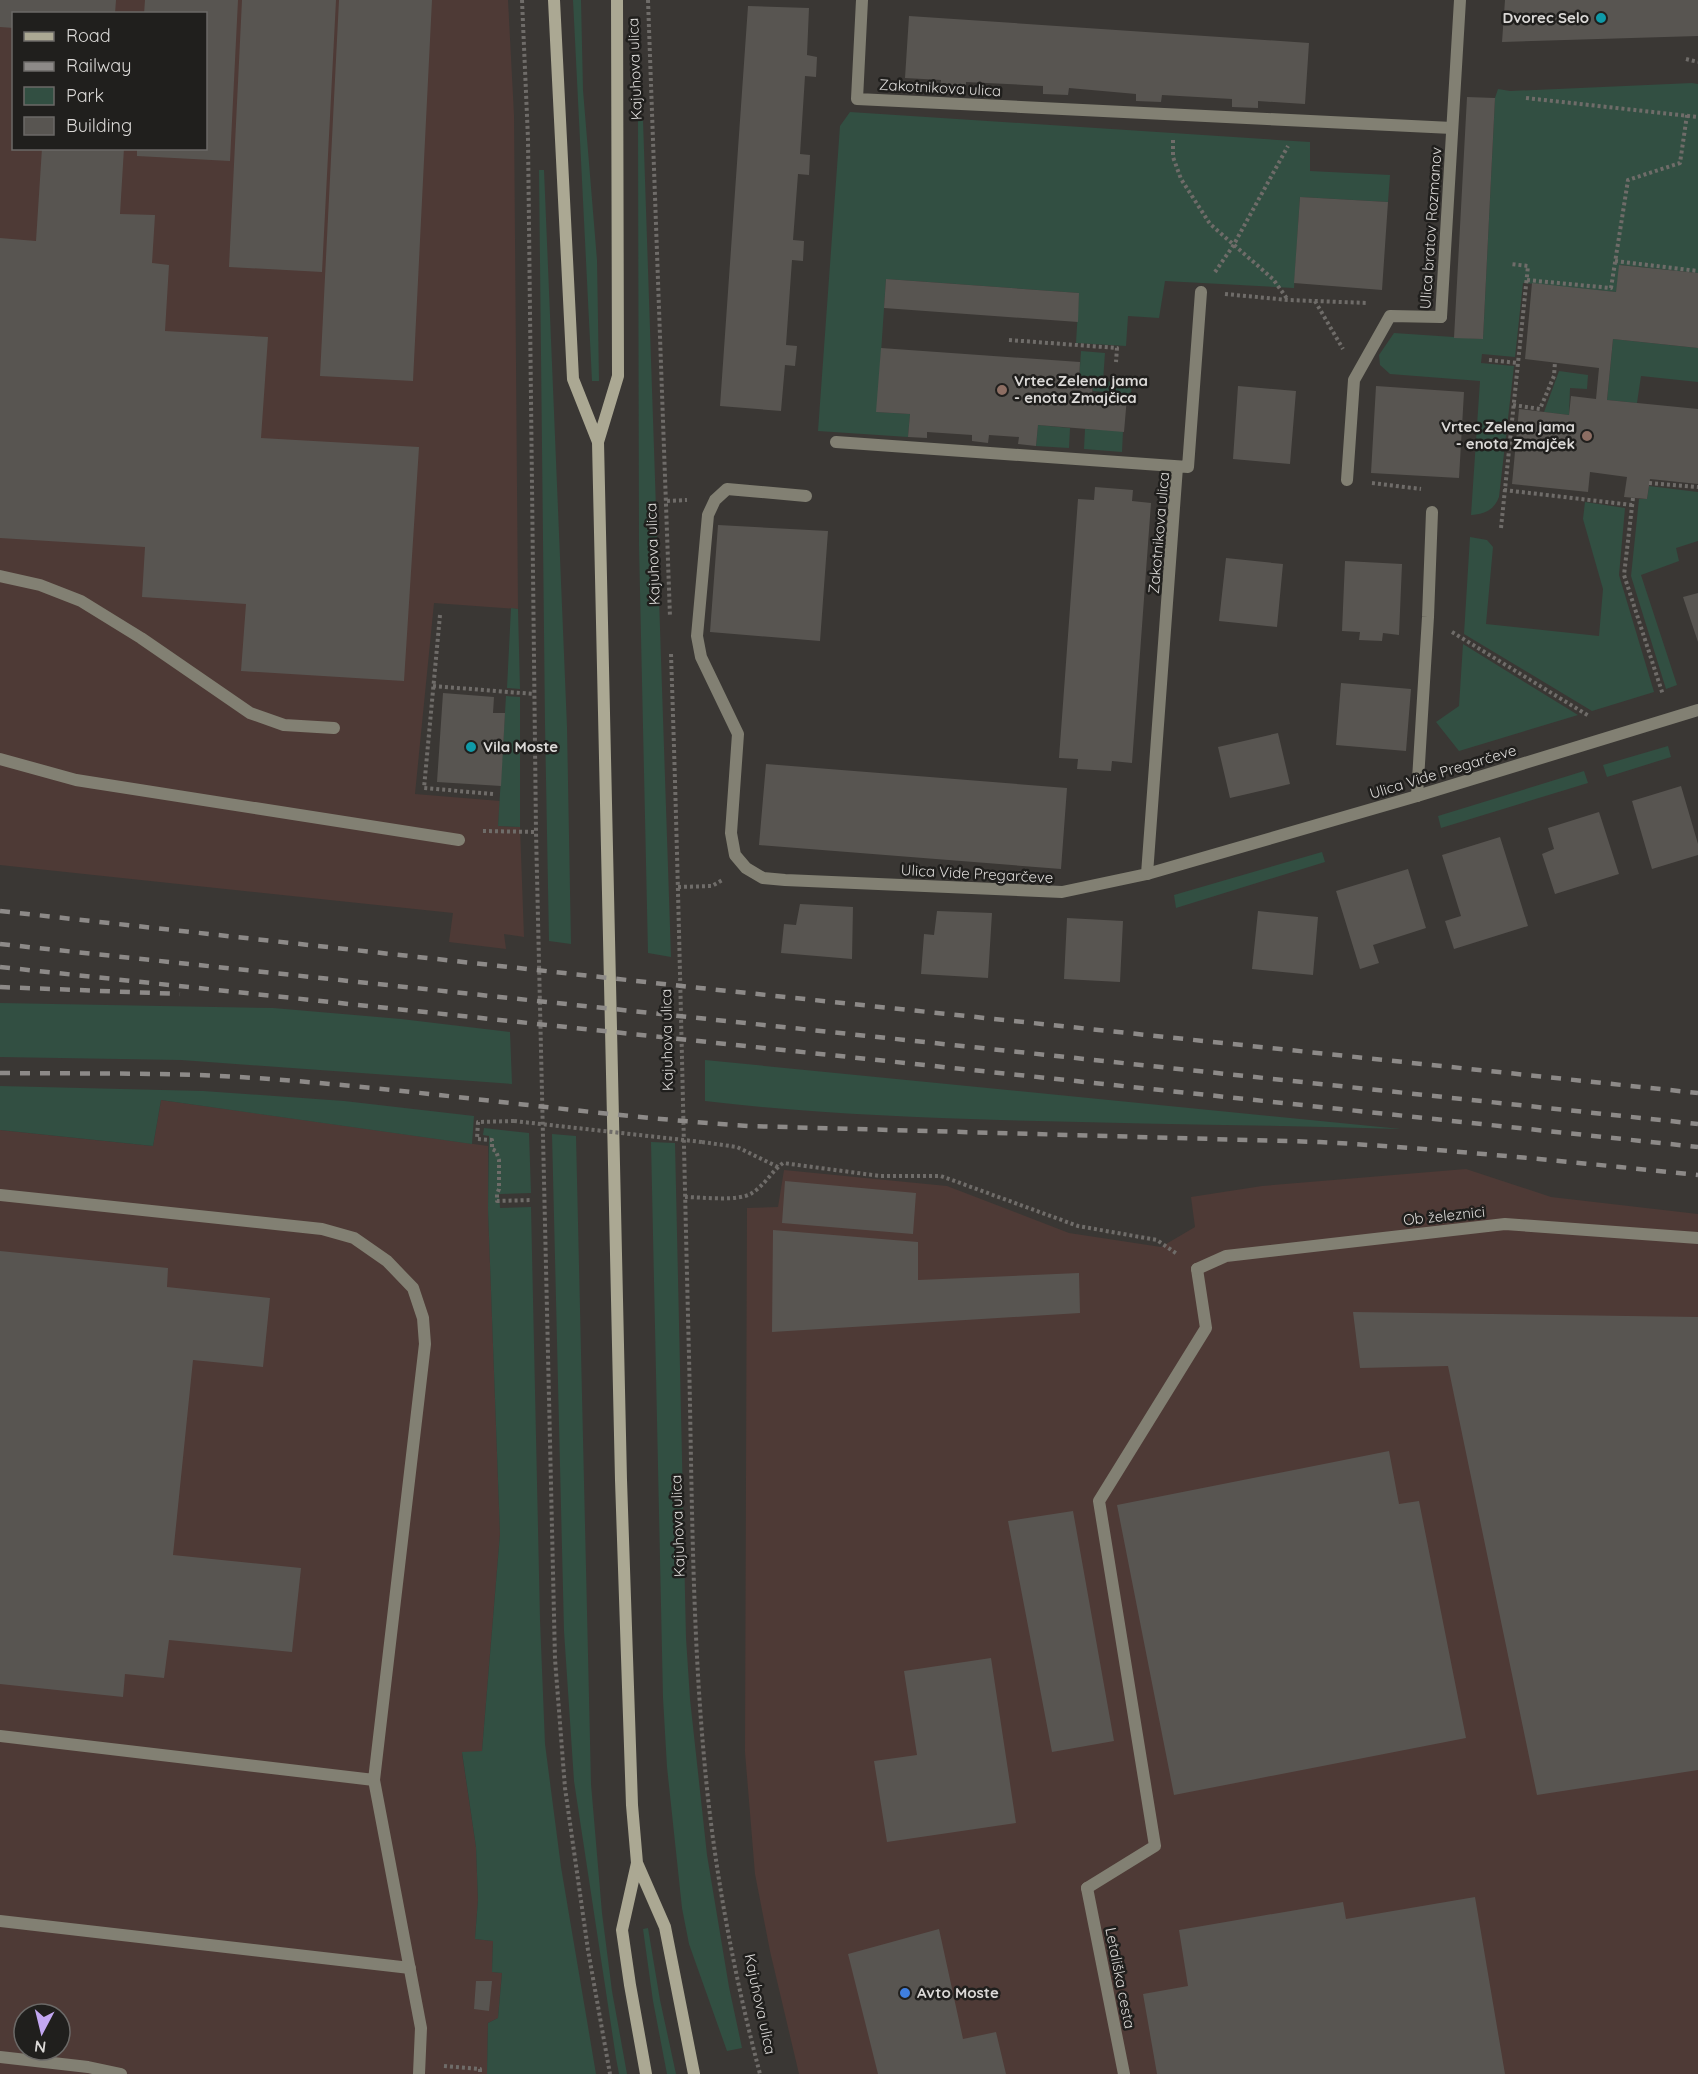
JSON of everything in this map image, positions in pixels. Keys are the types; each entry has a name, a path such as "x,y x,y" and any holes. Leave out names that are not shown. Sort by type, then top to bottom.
{"main road":[{"name":"Kajuhova ulica","path":"554,0 573,379 598,442"},
{"name":"Kajuhova ulica","path":"617,0 618,376 598,442 621,1492 629,1754 637,1863 622,1930 646,2074"},
{"name":"Kajuhova ulica","path":"637,1863 665,1927 694,2074"}],"street":[{"name":"Zakotnikova ulica","path":"862,0 857,99 1452,128"},
{"name":"Ulica bratov Rozmanov","path":"1390,316 1441,317 1460,0"},
{"name":"Zakotnikova ulica","path":"1147,874 1178,467 1188,467 1201,292"},
{"path":"1347,480 1354,380 1390,316"},
{"path":"836,442 1178,467"},
{"name":"Ulica Vide Pregarčeve","path":"806,496 727,489 715,500 708,515 697,636 701,657 738,734 731,833 735,855 746,868 763,878 1062,892 1147,874 1417,796 1698,710"},
{"path":"1417,796 1432,512"},
{"path":"0,576 40,585 81,602 141,638 250,713 284,725 334,728"},
{"path":"0,759 76,780 459,840"},
{"path":"0,1195 322,1229 354,1238 387,1261 413,1288 423,1318 425,1344 374,1780 421,2028 419,2070"},
{"name":"Ob železnici","path":"1197,1269 1226,1256 1505,1224 1698,1238"},
{"name":"Letališka cesta","path":"1124,2074 1087,1888 1155,1846 1099,1501 1206,1328 1197,1269"},
{"path":"0,1736 374,1780"},
{"path":"0,1921 410,1968"},
{"path":"0,2057 88,2067 121,2074"}],"path":[{"path":"522,0 528,139 536,832 555,1659 565,1788 588,1950 610,2074"},
{"name":"Kajuhova ulica","path":"648,0 670,625"},
{"path":"1686,59 1698,62"},
{"path":"1527,98 1698,117"},
{"path":"1172,115 1173,157 1181,179 1210,224 1273,279 1288,300"},
{"path":"1527,280 1611,288 1628,180 1680,163 1688,115"},
{"path":"1301,122 1233,246 1201,292 1288,300 1371,303 1390,316"},
{"path":"1615,261 1698,271"},
{"path":"1501,528 1528,266 1511,264"},
{"path":"1315,301 1349,358 1354,380"},
{"path":"1009,340 1117,348 1116,362"},
{"path":"1489,360 1518,363"},
{"path":"1513,405 1540,409 1554,376 1556,362"},
{"path":"1347,480 1421,489 1432,512"},
{"path":"1649,483 1698,487"},
{"path":"1504,490 1632,505"},
{"path":"1633,498 1624,575 1662,690"},
{"path":"440,615 424,788 493,794"},
{"path":"1428,617 1620,735"},
{"name":"Kajuhova ulica","path":"671,648 693,1534 699,1682 704,1760 715,1846 730,1939 760,2074"},
{"path":"434,686 534,694"},
{"path":"482,831 536,832"},
{"path":"678,887 712,886"},
{"path":"531,1200 496,1201 499,1189 499,1160 496,1151 492,1149 492,1140 477,1139 478,1122 514,1121 737,1147 778,1167"},
{"path":"685,1197 744,1198 754,1192 783,1162 880,1176 941,1176 1078,1226 1157,1240 1197,1269"},
{"path":"419,2070 480,2068 480,2074"}],"shaded area":[{"path":"0,0 508,0 514,115 518,609 434,603 415,794 500,801 498,826 520,827 524,937 504,934 506,949 449,942 453,913 0,865"},
{"path":"161,1100 488,1146 488,1209 500,1534 482,1751 462,1753 476,1847 478,1900 475,1939 493,1941 492,1972 502,1973 498,2018 488,2023 487,2074 0,2074 0,1130 153,1146"},
{"path":"1466,1169 1551,1197 1698,1214 1698,2074 799,2074 770,1951 755,1874 745,1752 747,1208 778,1207 784,1170 947,1186 1069,1233 1161,1247 1195,1227 1191,1197 1262,1186"}],"green space":[{"path":"573,0 581,0 583,90 597,260 599,381 592,381"},
{"path":"1698,84 1698,273 1620,265 1616,292 1523,283 1515,357 1482,354 1481,363 1514,366 1499,497 1488,510 1481,514 1471,515 1480,381 1390,374 1380,365 1379,355 1394,333 1483,339 1495,98 1498,89 1510,91"},
{"path":"850,112 1310,142 1310,171 1390,175 1388,202 1300,197 1294,288 1165,281 1159,318 1128,316 1126,346 1076,343 1079,293 886,279 877,412 910,414 908,437 818,431 840,126"},
{"path":"638,120 643,120 671,957 648,953 639,546"},
{"path":"539,170 544,170 567,727 571,944 549,941"},
{"path":"1613,339 1698,348 1698,382 1641,376 1637,403 1607,400"},
{"path":"1081,351 1105,353 1103,381 1132,383 1131,394 1093,391 1093,383 1079,382"},
{"path":"1559,371 1588,375 1587,389 1570,388 1569,415 1544,412"},
{"path":"1038,425 1070,428 1069,448 1036,446"},
{"path":"1085,429 1123,431 1122,452 1084,449"},
{"path":"1649,486 1698,492 1698,541 1676,548 1679,561 1641,575 1677,685 1666,689 1631,576 1639,499 1647,499"},
{"path":"1585,502 1625,508 1619,575 1654,692 1592,711 1464,634 1470,537 1487,540 1493,547 1486,624 1599,636 1603,589 1583,519"},
{"path":"511,608 518,609 520,689 507,688"},
{"path":"1463,644 1578,715 1459,751 1436,722 1459,706"},
{"path":"506,696 520,697 520,827 498,826"},
{"path":"1668,746 1671,757 1607,777 1603,765"},
{"path":"1584,771 1588,783 1441,828 1438,816"},
{"path":"1322,852 1325,862 1176,908 1174,895"},
{"path":"0,1003 273,1008 401,1019 510,1032 512,1084 181,1060 0,1057"},
{"path":"705,1060 1401,1129 963,1119 779,1109 705,1101"},
{"path":"0,1086 203,1091 344,1101 474,1116 472,1144 161,1100 153,1146 0,1130"},
{"path":"484,1128 529,1133 531,1193 499,1194 500,1208 531,1207 545,1744 561,1867 596,2074 487,2074 488,2023 498,2018 502,1973 492,1972 493,1941 475,1939 478,1900 476,1847 462,1752 482,1751 500,1534 488,1209 489,1136 483,1135"},
{"path":"552,1134 576,1136 591,1784 602,1913 612,1991 627,2074 619,2074 616,2058 574,1781 564,1631"},
{"path":"651,1142 675,1143 686,1638 690,1699 707,1855 729,1987 742,2048 727,2051 689,1944 682,1908 667,1767 663,1698"},
{"path":"648,1928 676,2074 667,2074 653,2001 643,1929"}],"building":[{"path":"0,0 116,0 115,12 12,12 12,28 0,27"},
{"path":"145,0 238,0 230,161 137,156 137,150 207,150 207,12 144,12"},
{"path":"242,0 336,0 322,272 229,267"},
{"path":"339,0 432,0 413,381 320,376"},
{"name":"Dvorec Selo","path":"1505,0 1698,0 1698,36 1502,42"},
{"path":"748,6 809,8 807,55 817,57 816,77 805,76 800,154 810,155 809,175 798,174 793,240 804,241 803,261 792,260 786,345 797,346 795,366 785,365 781,411 720,406"},
{"path":"909,16 1309,43 1305,104 1258,101 1258,108 1232,107 1232,99 1162,95 1161,102 1136,101 1136,94 1069,88 1068,95 1043,94 1043,86 966,82 966,89 940,88 941,80 905,78"},
{"path":"1467,97 1495,98 1483,339 1454,338"},
{"path":"42,150 124,150 120,214 155,215 152,263 169,265 165,331 268,337 261,438 419,447 404,681 241,671 246,604 142,597 145,547 0,538 0,238 36,241"},
{"path":"1300,197 1388,202 1382,290 1294,283"},
{"path":"1619,265 1698,273 1698,348 1613,339 1607,400 1698,409 1698,484 1650,479 1647,499 1624,497 1627,477 1590,472 1588,492 1512,484 1519,409 1569,415 1571,396 1596,399 1599,368 1525,359 1532,283 1616,292"},
{"path":"886,279 1079,293 1078,322 884,308"},
{"path":"881,348 1080,362 1079,382 1093,383 1092,395 1127,397 1124,432 1038,425 1036,446 1018,444 1019,437 989,435 988,443 972,441 972,435 927,432 927,438 908,437 910,414 876,412"},
{"path":"1238,386 1296,391 1290,464 1233,459"},
{"path":"1376,386 1464,392 1459,478 1371,473"},
{"path":"1095,487 1133,490 1132,501 1151,503 1132,763 1112,761 1111,771 1077,769 1078,759 1059,758 1078,499 1094,500"},
{"path":"718,525 828,531 820,641 710,632"},
{"path":"1226,558 1283,564 1277,627 1219,621"},
{"path":"1345,561 1402,564 1399,635 1383,633 1382,641 1359,640 1360,632 1342,631"},
{"path":"1698,593 1698,642 1683,597"},
{"path":"1341,683 1411,689 1406,751 1336,745"},
{"name":"Vila Moste","path":"443,693 494,697 493,713 505,713 501,786 437,782"},
{"path":"1278,733 1290,784 1230,798 1218,747"},
{"path":"766,764 1067,788 1061,869 759,845"},
{"path":"1681,786 1698,844 1698,855 1652,869 1632,801"},
{"path":"1599,812 1619,874 1555,894 1542,854 1554,849 1548,828"},
{"path":"1500,837 1528,926 1454,949 1445,921 1461,916 1442,855"},
{"path":"1408,869 1426,928 1373,945 1379,963 1360,969 1336,891"},
{"path":"800,904 853,907 852,959 781,953 784,924 796,925"},
{"path":"937,911 992,913 988,978 921,974 924,934 934,935"},
{"path":"1258,911 1318,917 1313,975 1252,969"},
{"path":"1067,918 1123,921 1120,982 1064,979"},
{"path":"785,1181 916,1193 913,1234 782,1223"},
{"path":"773,1230 918,1242 918,1280 1079,1273 1080,1313 772,1332"},
{"path":"0,1251 168,1268 167,1287 270,1298 263,1367 193,1360 173,1555 301,1568 292,1652 169,1640 164,1678 125,1674 123,1697 0,1684"},
{"path":"1353,1312 1698,1317 1698,1770 1537,1795 1448,1366 1360,1368"},
{"path":"1389,1451 1399,1504 1419,1501 1466,1738 1174,1795 1117,1505"},
{"path":"1073,1511 1114,1741 1052,1752 1008,1521"},
{"path":"991,1658 1016,1823 887,1842 874,1761 917,1755 904,1671"},
{"path":"1475,1897 1505,2074 1157,2074 1143,1994 1188,1986 1179,1930 1343,1902 1346,1919"},
{"name":"Avto Moste","path":"939,1929 963,2039 996,2032 1006,2074 878,2074 848,1954"},
{"path":"476,1981 492,1981 489,2011 474,2009"}],"railway":[{"path":"0,911 700,988 1698,1093"},
{"path":"0,944 1698,1124"},
{"path":"0,967 1698,1147"},
{"path":"0,987 180,994"},
{"path":"0,1073 223,1076 317,1083 748,1126 1320,1142 1462,1152 1698,1175"}],"place":[{"name":"Dvorec Selo","path":"1601,18"},
{"name":"Vrtec Zelena jama - enota Zmajčica","path":"1002,390"},
{"name":"Vrtec Zelena jama - enota Zmajček","path":"1587,436"},
{"name":"Vila Moste","path":"471,747"},
{"name":"Avto Moste","path":"905,1993"}]}
